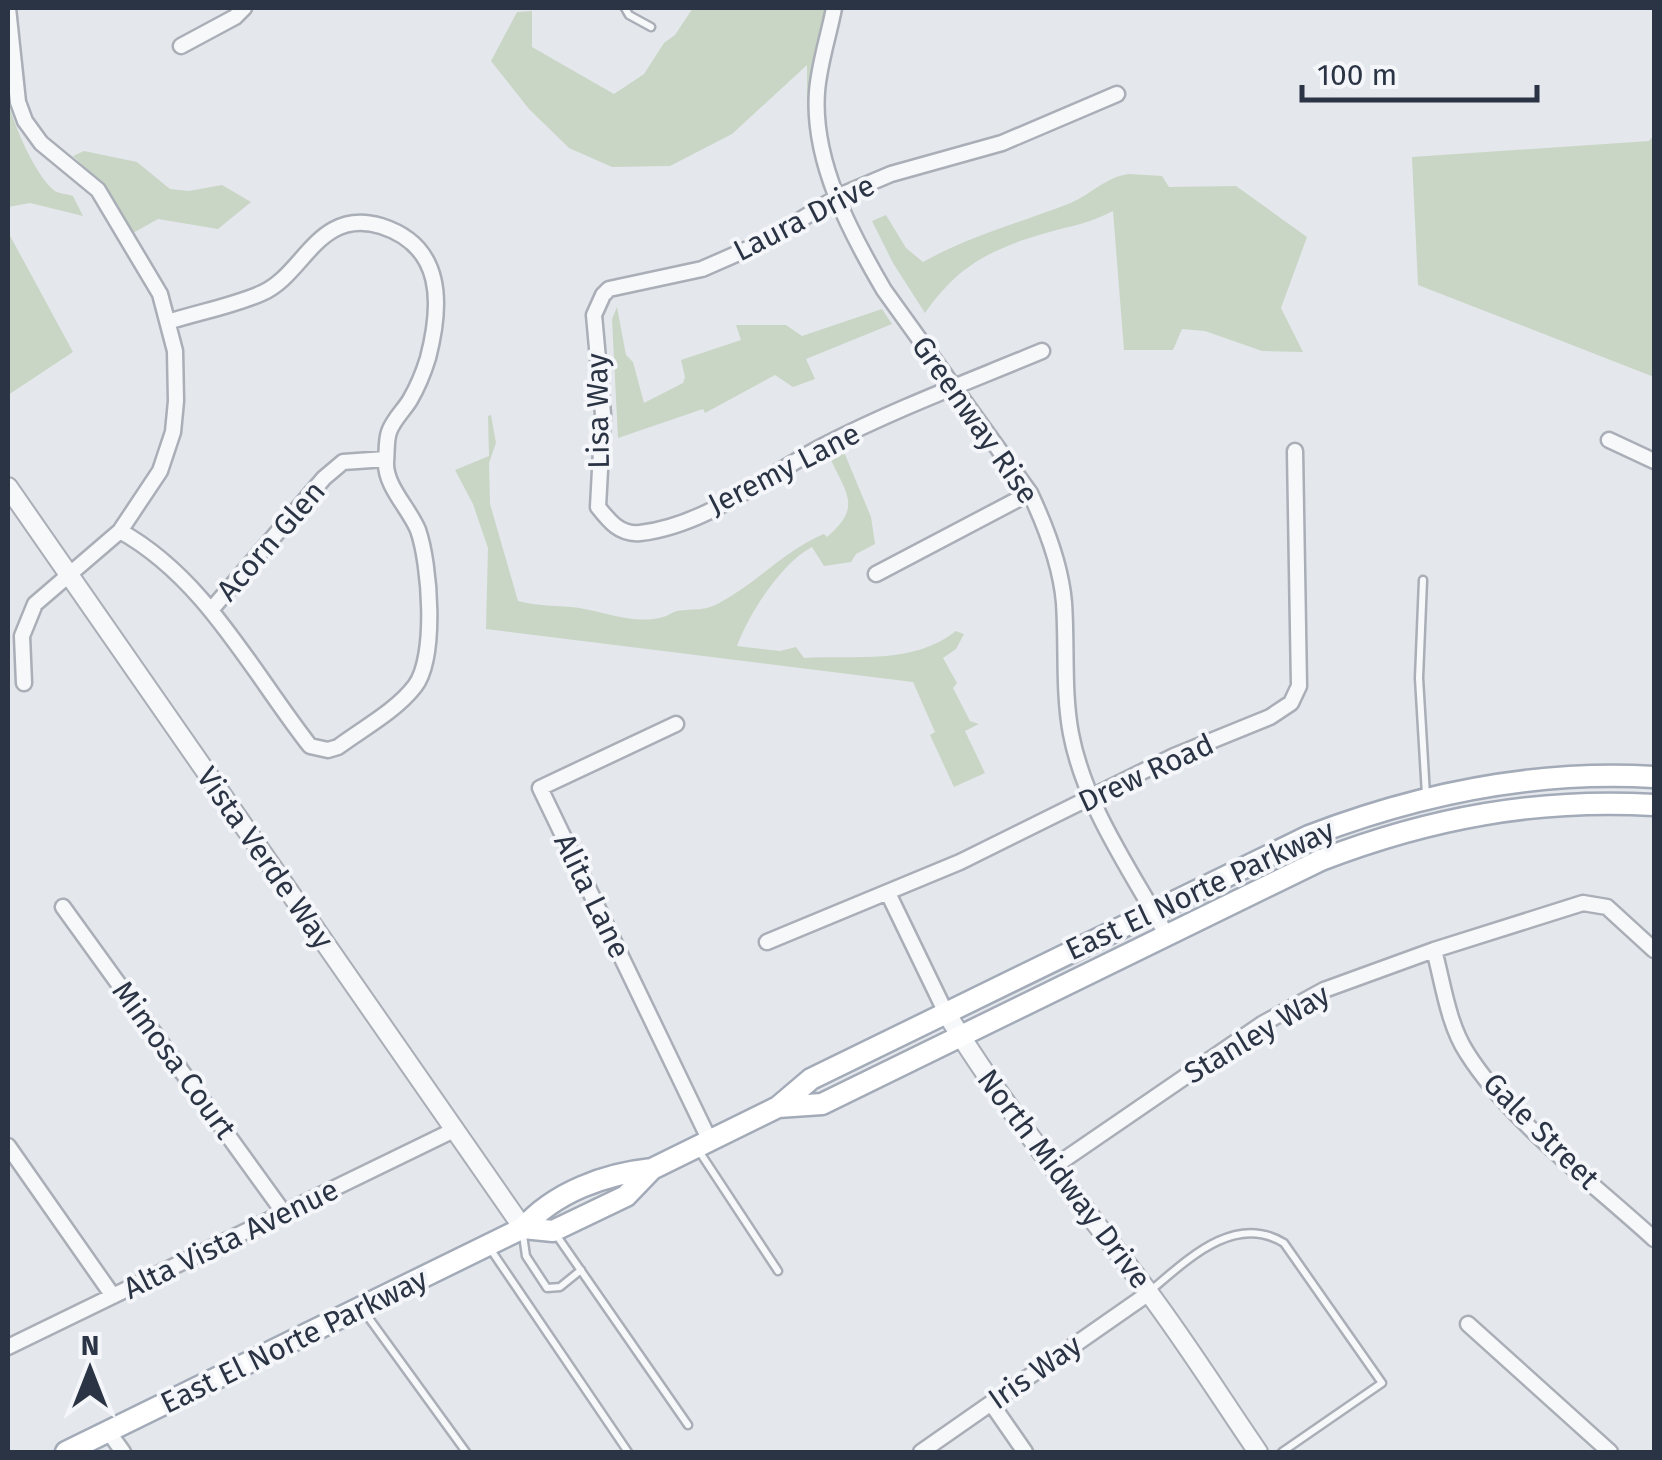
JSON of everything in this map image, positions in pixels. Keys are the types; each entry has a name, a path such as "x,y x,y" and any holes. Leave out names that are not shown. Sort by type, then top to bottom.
{"main road":[{"name":"East El Norte Parkway","path":"553,1231 626,1196 652,1168 778,1107 811,1079 1309,836 1426,796 1478,786 1612,774 1654,777"},
{"name":"East El Norte Parkway","path":"778,1107 822,1104 1321,860 1418,826 1537,805 1654,805"},
{"name":"East El Norte Parkway","path":"66,1452 488,1246 522,1228 540,1209 614,1173 652,1168"},
{"path":"522,1228 553,1231"}],"street":[{"path":"8,8 18,102 25,121 41,144 98,190 160,294 175,350 173,432 160,471 120,530 35,604 22,636 24,682"},
{"path":"180,46 244,8"},
{"name":"Greenway Rise","path":"834,8 818,90 822,158 864,255 884,290 1030,493 1047,528 1064,598 1070,732 1092,798 1167,936"},
{"name":"Laura Drive","path":"603,295 609,289 702,269 766,240 839,196 890,174 1002,143 1117,94"},
{"path":"120,530 143,544 212,610 310,746 328,750 338,747 418,683 428,650 428,575 418,530 386,471 386,459 390,432 411,398 428,358 436,300 431,263 418,246 380,226 344,225 310,246 280,281 265,292 168,322"},
{"name":"Lisa Way","path":"603,295 594,315 603,414 598,507 611,524"},
{"name":"Jeremy Lane","path":"611,524 638,534 689,519 826,444 1042,350"},
{"path":"1609,440 1654,461"},
{"name":"Drew Road","path":"766,942 888,893 1174,756 1270,717 1290,703 1299,686 1296,451"},
{"name":"Acorn Glen","path":"212,610 324,478 343,462 386,459"},
{"name":"Vista Verde Way","path":"8,487 522,1228"},
{"path":"876,574 1030,493"},
{"name":"Alita Lane","path":"676,724 540,788 702,1142"},
{"name":"North Midway Drive","path":"888,893 961,1036 1052,1168 1149,1292 1258,1452"},
{"name":"Stanley Way","path":"1052,1168 1262,1024 1324,990 1434,950 1583,902 1606,907 1654,950"},
{"name":"Mimosa Court","path":"62,907 284,1214"},
{"name":"Gale Street","path":"1434,950 1465,1051 1504,1102 1654,1239"},
{"name":"Alta Vista Avenue","path":"8,1347 454,1130"},
{"path":"8,1146 113,1296"},
{"name":"Iris Way","path":"922,1452 1149,1292"},
{"path":"1468,1324 1610,1452"},
{"path":"990,1403 1025,1452"},
{"path":"108,1431 123,1452"}],"lane":[{"path":"625,8 651,27"},
{"path":"1423,580 1419,678 1426,796"},
{"path":"702,1142 778,1270"},
{"path":"522,1228 526,1256 548,1288 560,1287 581,1270"},
{"path":"553,1231 688,1425"},
{"path":"1149,1292 1217,1239 1252,1231 1284,1243 1382,1382 1282,1452"},
{"path":"488,1246 628,1452"},
{"path":"362,1310 466,1452"}],"green space":[{"path":"693,8 828,8 812,109 807,110 807,65 732,134 670,166 612,167 569,148 529,109 491,61 517,12 532,11 532,47 614,94 644,74"},
{"path":"8,99 34,164 57,192 73,196 83,216 30,203 8,207"},
{"path":"1654,135 1654,377 1418,285 1412,157 1649,141"},
{"path":"84,151 137,162 170,189 189,191 222,185 251,202 218,229 158,219 133,233 105,187 73,156"},
{"path":"1129,174 1162,176 1169,187 1236,186 1307,237 1281,308 1303,352 1262,351 1205,331 1182,329 1173,350 1124,350 1113,211 1026,239 977,261 950,283 925,313 872,221 886,215 906,248 923,262 976,237 1068,204"},
{"path":"8,232 73,352 8,395"},
{"path":"617,307 626,355 633,362 644,403 683,383 681,360 741,340 736,325 786,325 802,336 882,309 892,324 806,359 815,379 793,387 775,375 705,413 703,409 618,438 612,319"},
{"path":"491,415 496,443 489,463 490,504 518,601 631,619 653,619 715,605 797,549 824,534 827,537 848,509 846,491 830,458 844,452 871,517 875,544 856,554 851,562 824,566 812,547 800,555 767,590 737,646 780,651 796,647 804,658 883,656 922,649 956,631 964,634 956,649 943,658 957,683 953,688 970,721 979,724 965,731 985,773 954,787 930,735 935,732 913,682 486,629 488,548 473,504 455,470 489,456"}]}
